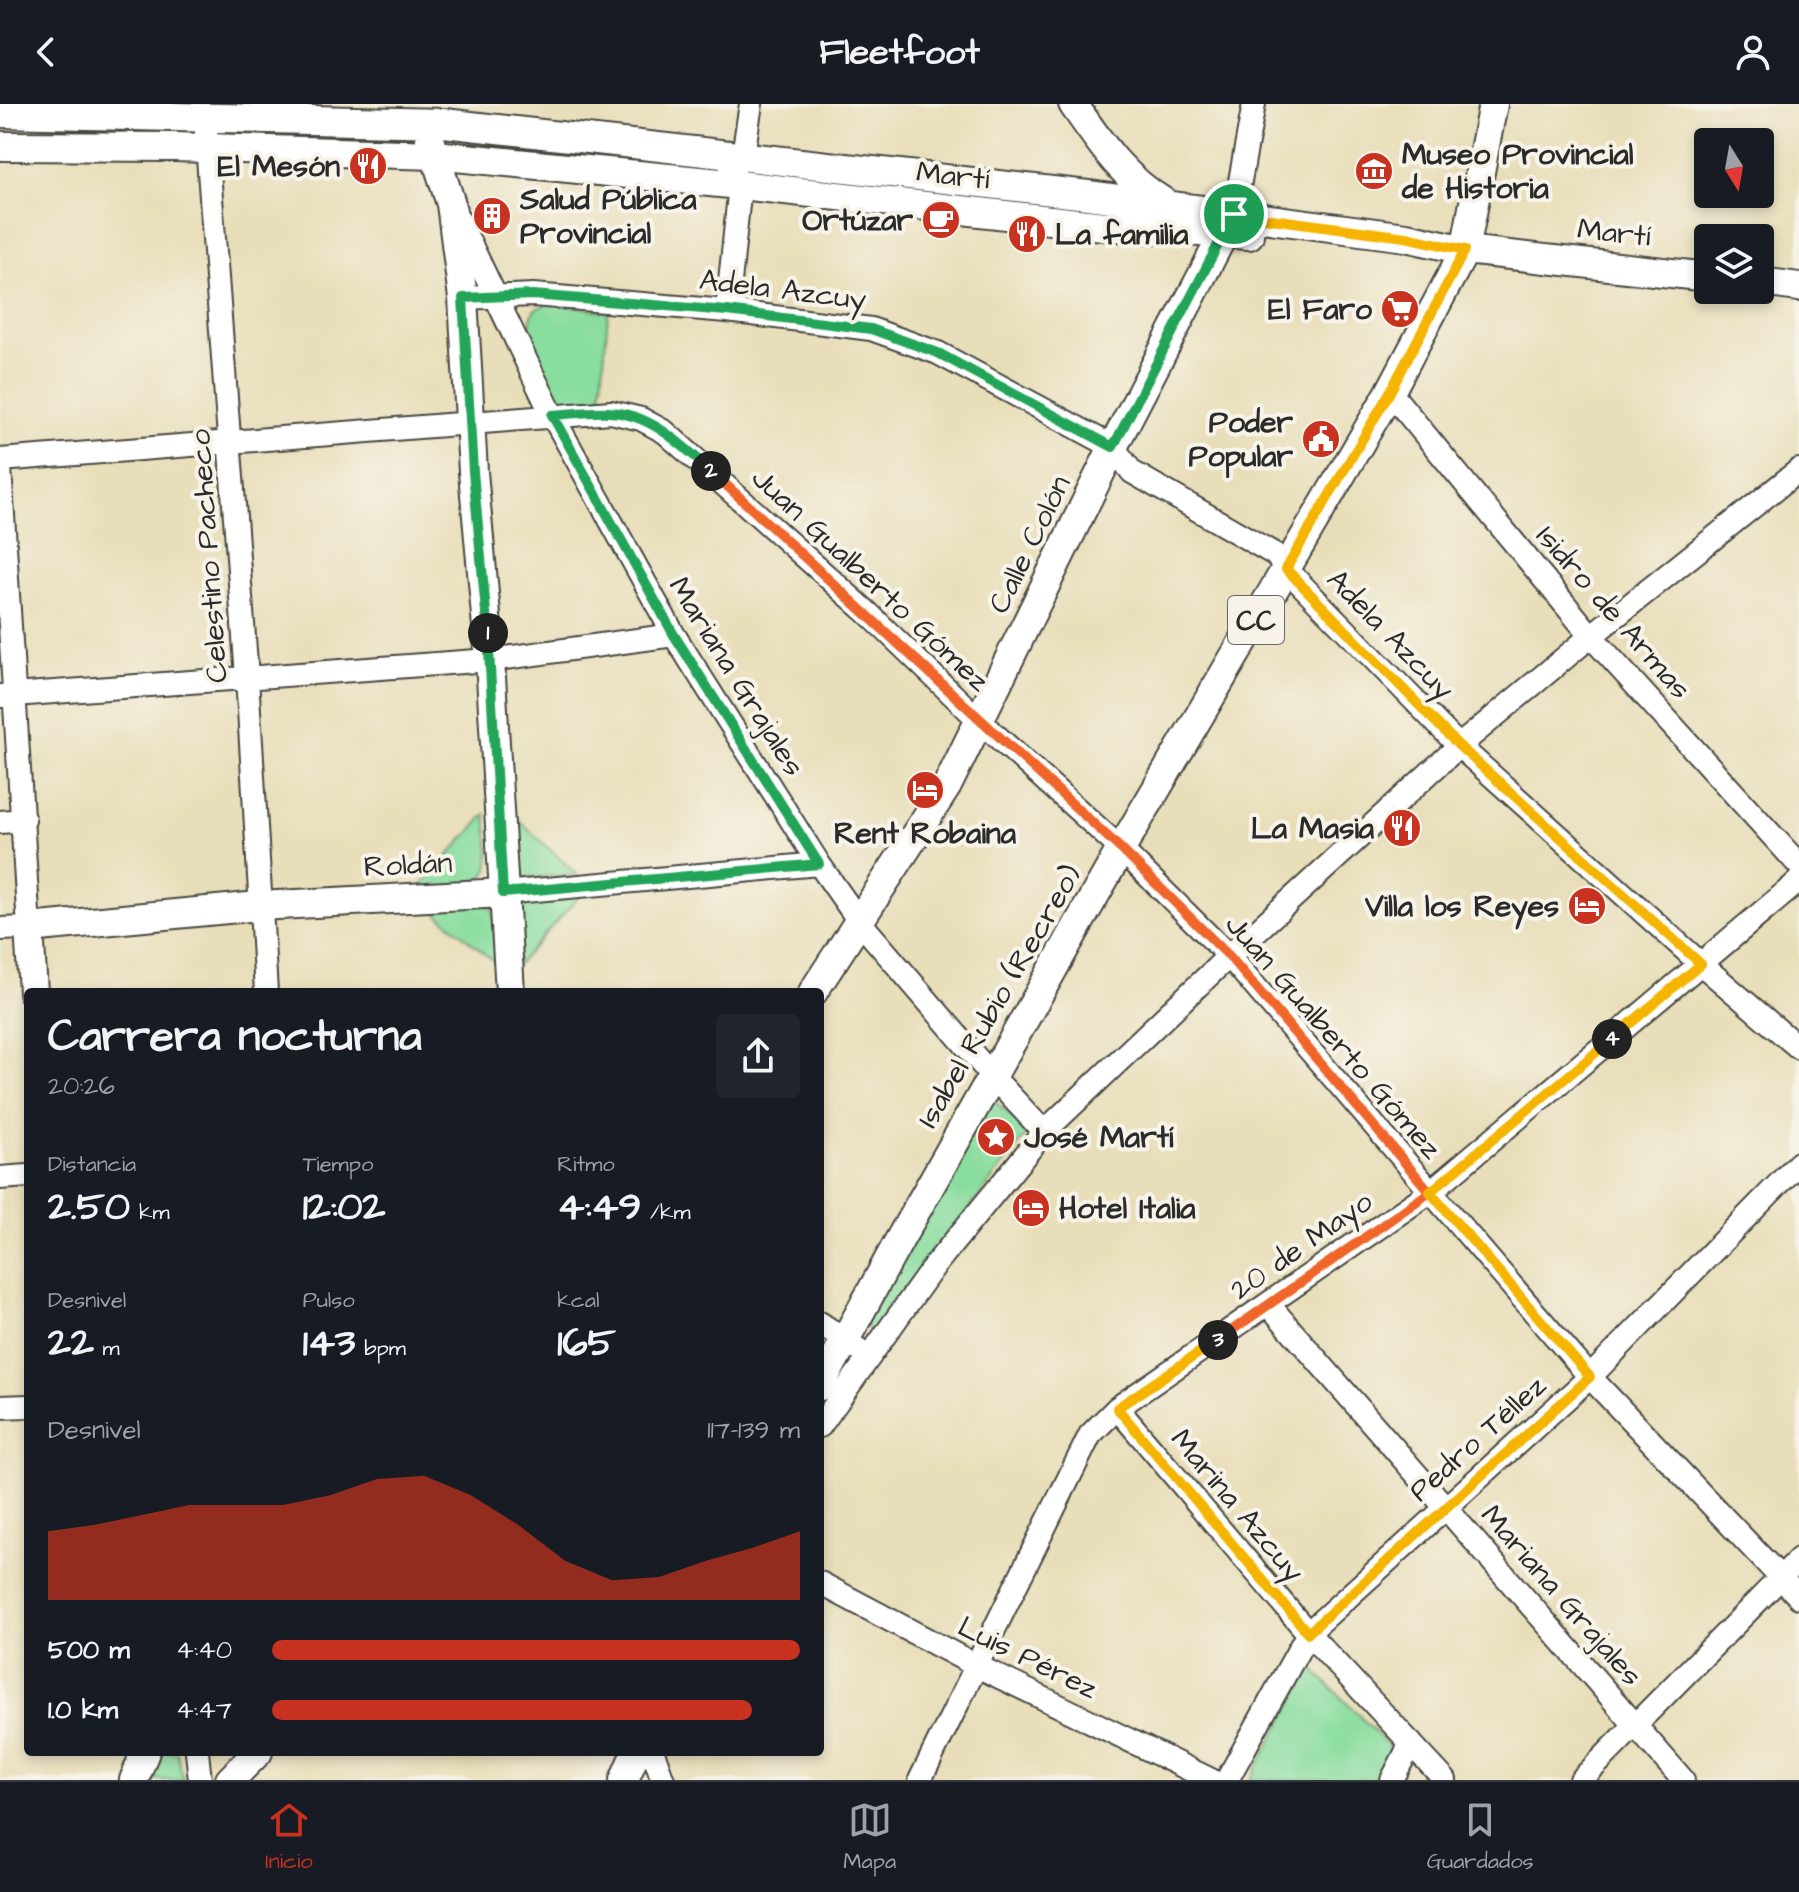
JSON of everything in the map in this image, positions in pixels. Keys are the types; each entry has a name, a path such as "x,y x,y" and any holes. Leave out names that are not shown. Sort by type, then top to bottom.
{"main road":[{"path":"1073,104 1128,189 1104,226"},
{"name":"Isabel Rubio (Recreo)","path":"857,1348 900,1239 1121,849 1390,392 1465,250 1493,104"},
{"name":"Martí","path":"0,113 162,110 205,117 429,116 1088,195 1128,189 1172,208 1230,223 1406,237 1465,250 1694,275"},
{"path":"429,116 435,155 451,204 463,298 490,660 510,988"},
{"name":"Martí","path":"0,146 173,147 435,155 1104,226 1198,231 1230,223"},
{"path":"1088,195 1108,170 1107,153"},
{"path":"1172,208 1198,231 1212,261"},
{"name":"Calle Colón","path":"816,988 947,786 1113,447 1230,223"},
{"path":"1774,284 1799,287"},
{"name":"Roldán","path":"29,928 259,906 503,893"},
{"path":"29,928 33,988"},
{"name":"CC","path":"824,1382 857,1348"},
{"path":"134,1780 143,1756"},
{"path":"230,1780 254,1756"},
{"path":"620,1756 622,1780"},
{"path":"622,1780 653,1759"}],"street":[{"path":"727,311 740,185 731,170 743,155 751,104"},
{"name":"Calle Colón","path":"1230,223 1254,104"},
{"path":"162,110 173,147"},
{"name":"Celestino Pacheco","path":"205,117 231,444 266,988"},
{"name":"Mariana Grajales","path":"451,204 552,415 674,635 819,864 859,921 1044,1132"},
{"path":"511,326 520,304 533,295"},
{"name":"Adela Azcuy","path":"463,298 533,295 727,311 871,329 938,353 1113,447 1132,472 1276,555 1286,569 1459,746 1799,1048"},
{"name":"Isidro de Armas","path":"1390,392 1591,636 1799,865"},
{"name":"Juan Gualberto Gómez","path":"0,460 611,412 641,419 672,437 868,613 981,722 1121,849 1229,956 1590,1377 1799,1597"},
{"path":"0,467 8,695 24,820 29,928"},
{"path":"824,1418 857,1348 935,1265 1044,1132 1229,956 1459,746 1799,470"},
{"path":"8,695 490,660 674,635"},
{"path":"0,822 24,820"},
{"name":"Roldán","path":"503,893 819,864"},
{"name":"20 de Mayo","path":"920,1780 1090,1435 1117,1408 1430,1192 1799,881"},
{"name":"Roldán","path":"0,929 29,928"},
{"name":"Pedro Téllez","path":"1227,1780 1308,1633 1590,1377 1799,1163"},
{"path":"0,1178 24,1176"},
{"name":"Mariana Grajales","path":"1269,1305 1683,1780"},
{"path":"824,1326 857,1348"},
{"path":"0,1407 24,1406"},
{"name":"Marina Azcuy","path":"1117,1408 1308,1633 1445,1780"},
{"path":"1581,1780 1799,1559"},
{"name":"Luis Pérez","path":"824,1585 975,1665 1211,1780"},
{"path":"1392,1780 1411,1743"},
{"path":"197,1756 200,1780"}],"green space":[{"path":"461,137 705,162 708,168 460,147"},
{"path":"550,302 608,312 601,398 567,400 554,393 526,334 534,310"},
{"path":"505,808 578,875 519,878 512,871"},
{"path":"486,814 489,865 486,873 470,883 420,887"},
{"path":"582,893 517,965 518,900"},
{"path":"485,902 493,911 498,965 429,906"},
{"path":"995,1102 1027,1129 1027,1134 876,1330 868,1329 864,1324 988,1104"},
{"path":"1312,1668 1393,1750 1378,1780 1250,1780"},
{"path":"158,1756 178,1756 183,1780 149,1780"}],"place":[{"name":"El Mesón","path":"368,166"},
{"name":"Museo Provincial de Historia","path":"1374,171"},
{"name":"Salud Pública Provincial","path":"492,216"},
{"name":"Ortúzar","path":"941,220"},
{"name":"La familia","path":"1027,234"},
{"name":"El Faro","path":"1400,309"},
{"name":"Poder Popular","path":"1321,439"},
{"name":"Rent Robaina","path":"925,790"},
{"name":"La Masia","path":"1402,828"},
{"name":"Villa los Reyes","path":"1587,906"},
{"name":"José Martí","path":"996,1137"},
{"name":"Hotel Italia","path":"1031,1208"}],"route":[{"path":"1234,214 1113,447 938,353 871,329 727,311 533,295 463,298 473,472 490,660 503,893 819,864 674,635 552,415 611,412 641,419 679,442 1121,849 1229,956 1430,1192 1117,1408 1308,1633 1590,1377 1430,1192 1701,964 1459,746 1286,569 1390,392 1465,250 1406,237 1234,214"}]}
